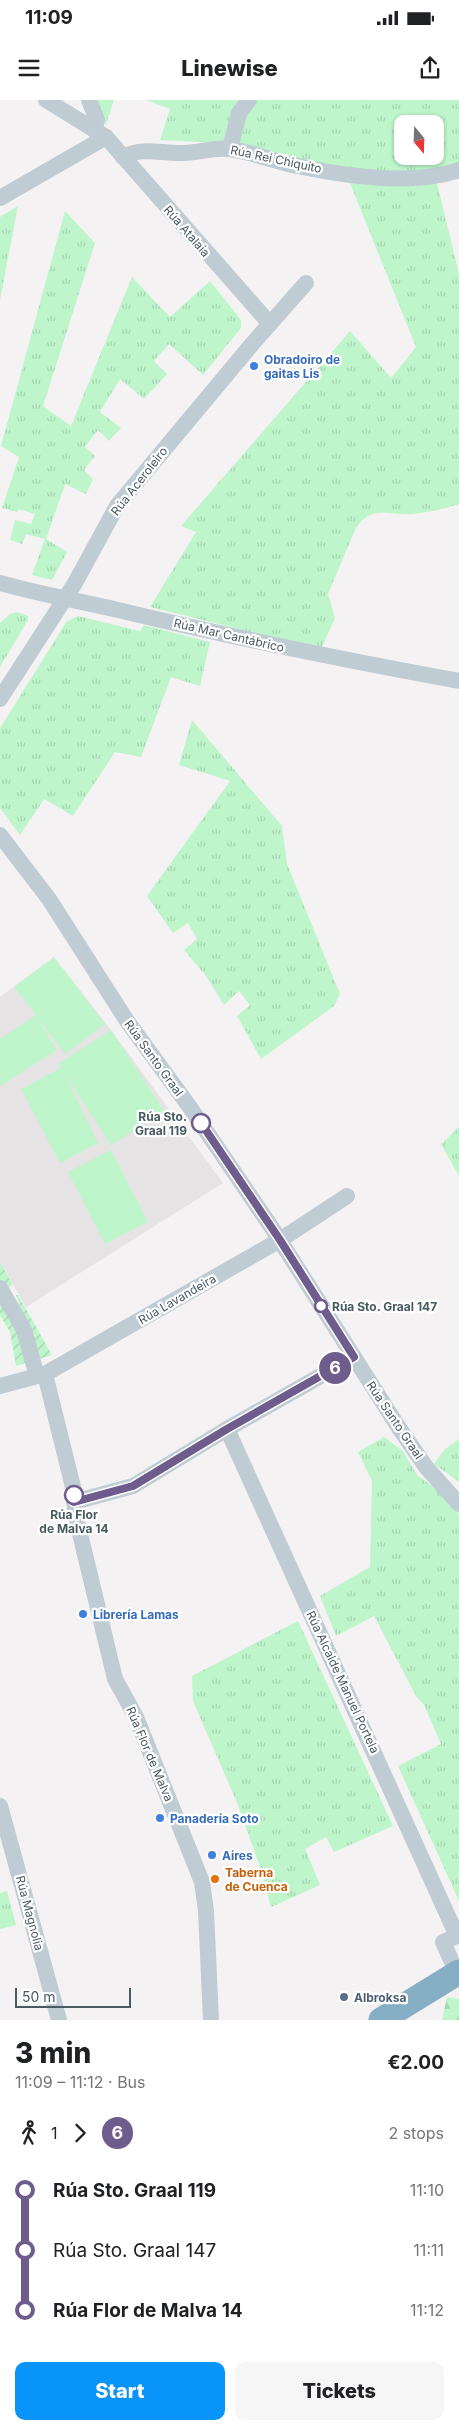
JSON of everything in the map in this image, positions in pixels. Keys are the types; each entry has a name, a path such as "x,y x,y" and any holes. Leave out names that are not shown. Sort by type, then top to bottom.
{"highway":[{"path":"381,2020 410,2001 414,1986 455,1950"}],"street":[{"name":"Rúa Atalaia","path":"46,100 100,133 270,324"},
{"path":"0,198 100,133 89,100"},
{"path":"230,149 239,113 249,100"},
{"name":"Rúa Rei Chiquito","path":"123,157 131,153 151,150 179,153 230,149 298,166 387,178 446,175 459,170"},
{"name":"Rúa Aceroleiro","path":"0,699 65,599 117,506 306,283"},
{"name":"Rúa Mar Cantábrico","path":"0,583 38,594 325,656 459,681"},
{"name":"Rúa Santo Graal","path":"0,835 49,899 127,1020 189,1106 280,1240 426,1467 459,1504"},
{"name":"Rúa Lavandeira","path":"0,1386 41,1375 280,1240 347,1196"},
{"name":"Rúa Flor de Malva","path":"0,1288 24,1330 41,1375 74,1491 75,1513 115,1679 136,1717 202,1882 206,1910 212,2020"},
{"path":"74,1502 133,1486 227,1429 354,1357"},
{"name":"Rúa Alcalde Manuel Portela","path":"227,1429 455,1950"},
{"name":"Rúa Magnolia","path":"0,1806 59,2020"}],"shaded area":[{"path":"54,957 111,1030 223,1183 26,1307 0,1262 0,997"}],"green space":[{"path":"96,100 114,100 106,124 102,122"},
{"path":"146,100 243,100 224,143 160,140 170,109"},
{"path":"254,100 459,100 459,166 376,175 235,146 240,117"},
{"path":"436,179 459,274 459,504 413,514 375,514 368,516 362,521 356,528 328,594 335,618 322,647 259,634 150,607 196,532 181,526 350,331 391,378 416,347 350,183"},
{"path":"18,206 0,300 0,217"},
{"path":"65,211 95,243 43,406 71,426 132,277 170,317 210,281 241,320 241,328 203,375 169,344 154,361 167,374 144,399 120,379 100,412 121,428 109,441 98,430 85,447 95,456 84,470 93,479 86,494 65,484 46,539 67,552 52,580 32,575 45,539 26,534 22,544 10,540 15,520 31,524 35,514 19,509 17,512 2,508 19,457 1,446"},
{"path":"17,612 28,616 28,620 0,667 0,623 10,614"},
{"path":"78,616 140,631 144,625 210,642 200,686 171,677 141,757 115,752 73,816 44,799 20,835 0,808 0,728 67,621"},
{"path":"192,720 282,826 287,864 340,994 334,1006 261,1059 237,1016 250,1005 239,991 224,1005 206,976 184,950 197,939 188,923 173,933 147,896 230,781 179,765"},
{"path":"54,957 105,1024 65,1054 36,1016 57,1050 0,1086 0,1039 36,1015 14,987"},
{"path":"111,1030 164,1111 111,1145 64,1073 98,1143 60,1163 21,1089 61,1068 58,1064"},
{"path":"459,1127 459,1176 441,1144"},
{"path":"111,1150 148,1222 105,1244 68,1172"},
{"path":"0,1262 13,1285 5,1289 0,1280"},
{"path":"16,1295 18,1295 52,1355 39,1359"},
{"path":"0,1297 14,1323 28,1362 16,1366 10,1332 0,1315"},
{"path":"384,1437 403,1451 417,1475 440,1492 459,1514 459,1901 398,1766 441,1744 424,1705 416,1696 374,1616 336,1636 320,1596 370,1567 372,1481 358,1452"},
{"path":"459,1439 459,1482 434,1464 444,1450"},
{"path":"298,1621 393,1826 334,1852 326,1837 305,1849 320,1885 271,1907 261,1870 238,1805 193,1701 192,1676"},
{"path":"7,1891 16,1925 0,1929 0,1893"},
{"path":"447,1997 459,1999 459,2020 442,2020"}],"bus line":[{"name":"6","path":"74,1495 74,1502 133,1486 227,1429 354,1357 280,1240 201,1123"}],"place":[{"name":"Obradoiro de gaitas Lis","path":"254,366"},
{"name":"Rúa Sto. Graal 119","path":"201,1123"},
{"name":"Rúa Sto. Graal 147","path":"321,1306"},
{"name":"Rúa Flor de Malva 14","path":"74,1495"},
{"name":"Librería Lamas","path":"83,1614"},
{"name":"Panadería Soto","path":"160,1818"},
{"name":"Aires","path":"212,1855"},
{"name":"Taberna de Cuenca","path":"215,1879"},
{"name":"Albroksa","path":"344,1997"}]}
